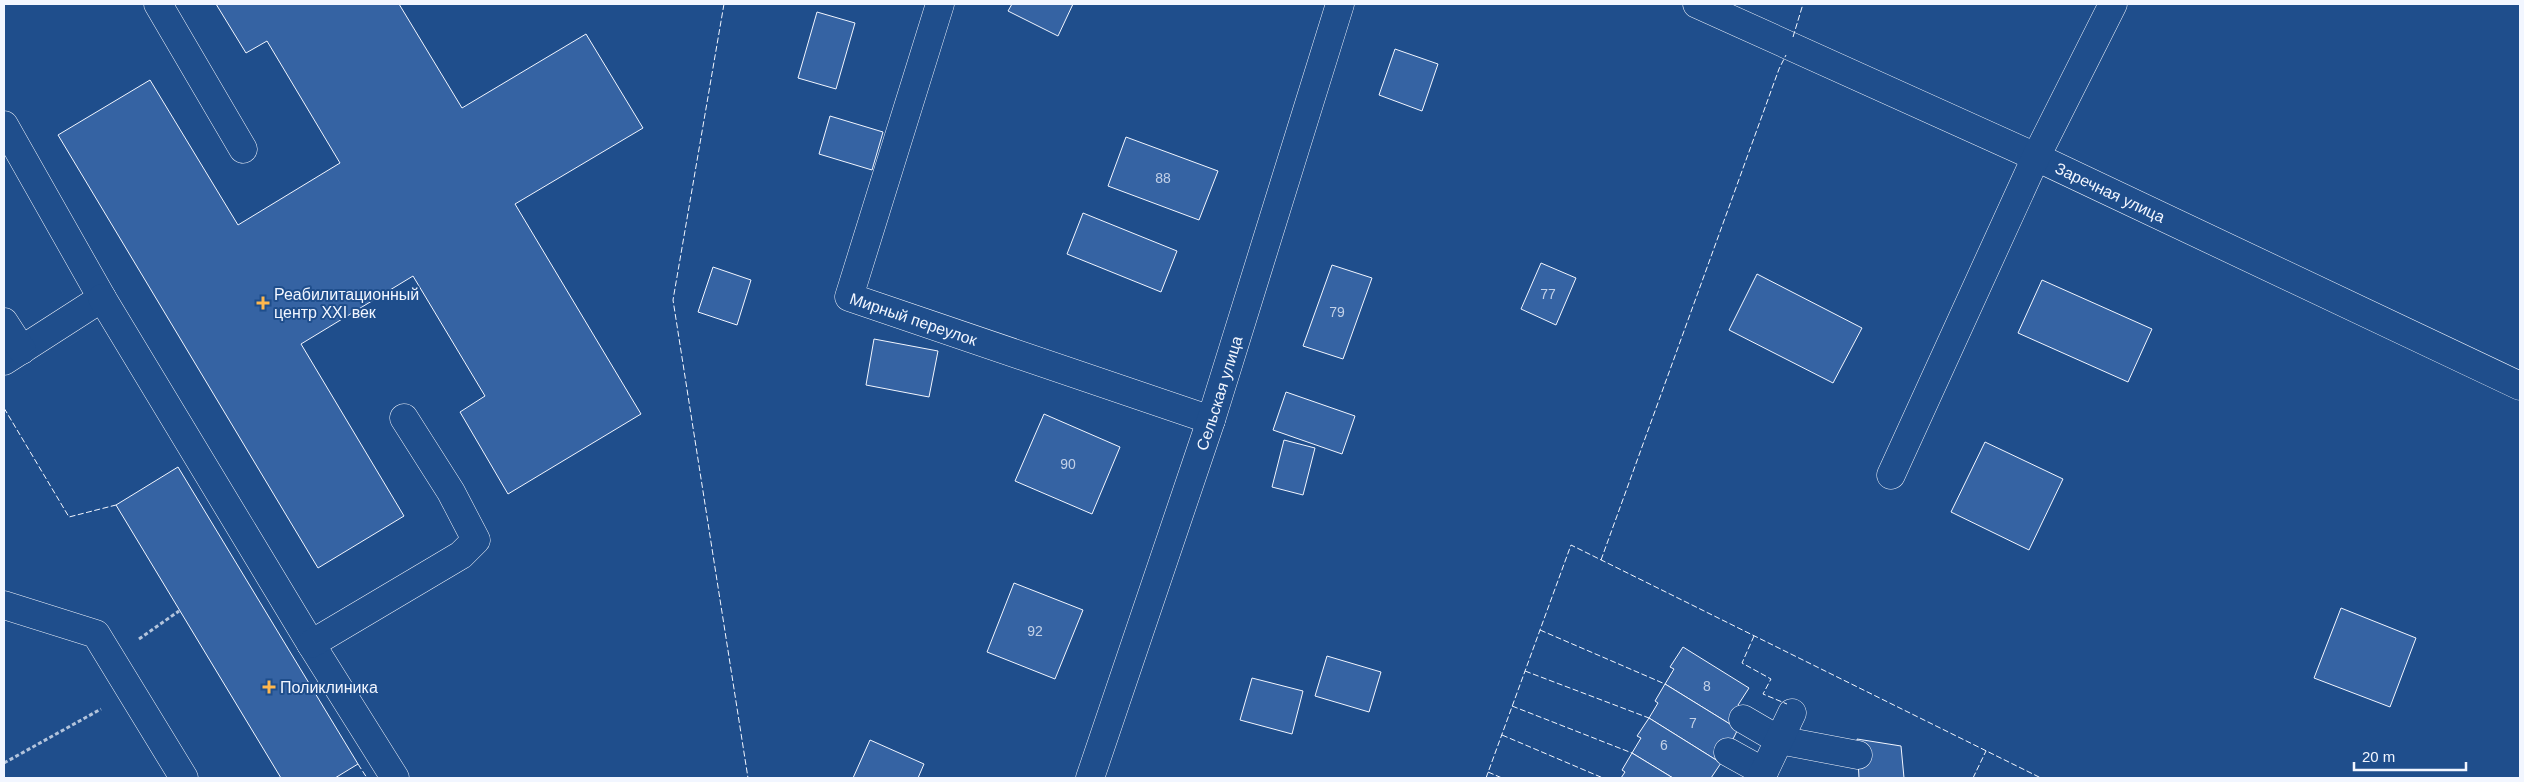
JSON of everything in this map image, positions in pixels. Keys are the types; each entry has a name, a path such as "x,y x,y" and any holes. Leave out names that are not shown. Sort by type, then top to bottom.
{"street":[{"path":"158,4 243,149"},
{"name":"Мирный переулок","path":"940,4 849,297 1211,420"},
{"name":"Сельская улица","path":"1090,778 1211,420 1340,4"},
{"name":"Заречная улица","path":"1697,4 2036,157 2520,386"},
{"path":"1891,475 2036,157 2113,4"},
{"path":"4,125 102,298 311,644 395,778"},
{"path":"4,322 13,355 102,298"},
{"path":"311,644 461,555 476,540 451,492 404,418"},
{"path":"4,605 96,634 184,778"},
{"path":"1728,752 1768,776 1779,740 1792,713"},
{"path":"1743,719 1779,740 1858,755"}],"path":[{"path":"4,763 131,692"}],"building":[{"name":"Реабилитационный центр ХХI век","path":"216,4 399,4 462,108 586,34 643,128 515,204 641,414 508,494 460,412 485,396 413,276 301,344 404,516 318,568 58,135 150,80 238,225 340,163 267,41 246,53"},
{"path":"1012,4 1073,4 1058,36 1008,11"},
{"path":"817,12 855,23 836,89 798,78"},
{"path":"1395,49 1438,64 1422,111 1379,95"},
{"path":"830,116 883,132 872,170 819,154"},
{"path":"1126,137 1218,171 1199,220 1108,186"},
{"path":"1083,213 1177,251 1161,292 1067,254"},
{"path":"1541,263 1576,278 1556,325 1521,309"},
{"path":"1332,265 1372,278 1343,359 1303,346"},
{"path":"713,267 751,280 737,325 698,312"},
{"path":"1757,274 1862,328 1833,383 1729,330"},
{"path":"2042,280 2152,329 2128,382 2018,333"},
{"path":"874,339 938,351 929,397 866,385"},
{"path":"1286,392 1355,416 1342,454 1273,430"},
{"path":"1044,414 1120,447 1092,514 1015,481"},
{"path":"1284,440 1315,448 1303,495 1272,487"},
{"path":"1985,442 2063,479 2029,550 1951,512"},
{"name":"Поликлиника","path":"178,467 358,764 335,778 281,778 116,505"},
{"path":"1014,583 1083,610 1055,679 987,652"},
{"path":"2341,608 2416,638 2390,707 2314,678"},
{"path":"1683,647 1749,688 1738,705 1749,711 1738,729 1665,684 1674,669 1670,667"},
{"path":"1327,656 1381,672 1369,712 1315,696"},
{"path":"1252,678 1303,691 1292,734 1240,720"},
{"path":"1665,684 1738,729 1721,763 1649,718 1658,703 1655,701"},
{"path":"1649,718 1721,763 1711,778 1673,778 1632,753 1641,738 1637,736"},
{"path":"1857,739 1901,746 1904,778 1859,778"},
{"path":"870,740 924,764 918,778 853,778"},
{"path":"1632,753 1673,778 1621,778 1625,772 1622,770"}],"fence":[{"path":"724,4 673,300 748,778"},
{"path":"1793,37 1803,4"},
{"path":"1601,560 1779,69 1786,55"},
{"path":"4,408 69,517 116,505"},
{"path":"1486,778 1571,545 2041,778"},
{"path":"1540,630 1665,684"},
{"path":"1754,636 1742,663 1771,679 1763,694 1787,704"},
{"path":"1525,671 1649,718"},
{"path":"1512,706 1632,753"},
{"path":"1502,735 1603,778"},
{"path":"1973,778 1986,751"},
{"path":"358,764 367,778"},
{"path":"1488,772 1502,778"}],"place":[{"name":"Реабилитационный центр ХХI век","path":"263,303"},
{"name":"Поликлиника","path":"269,687"}]}
